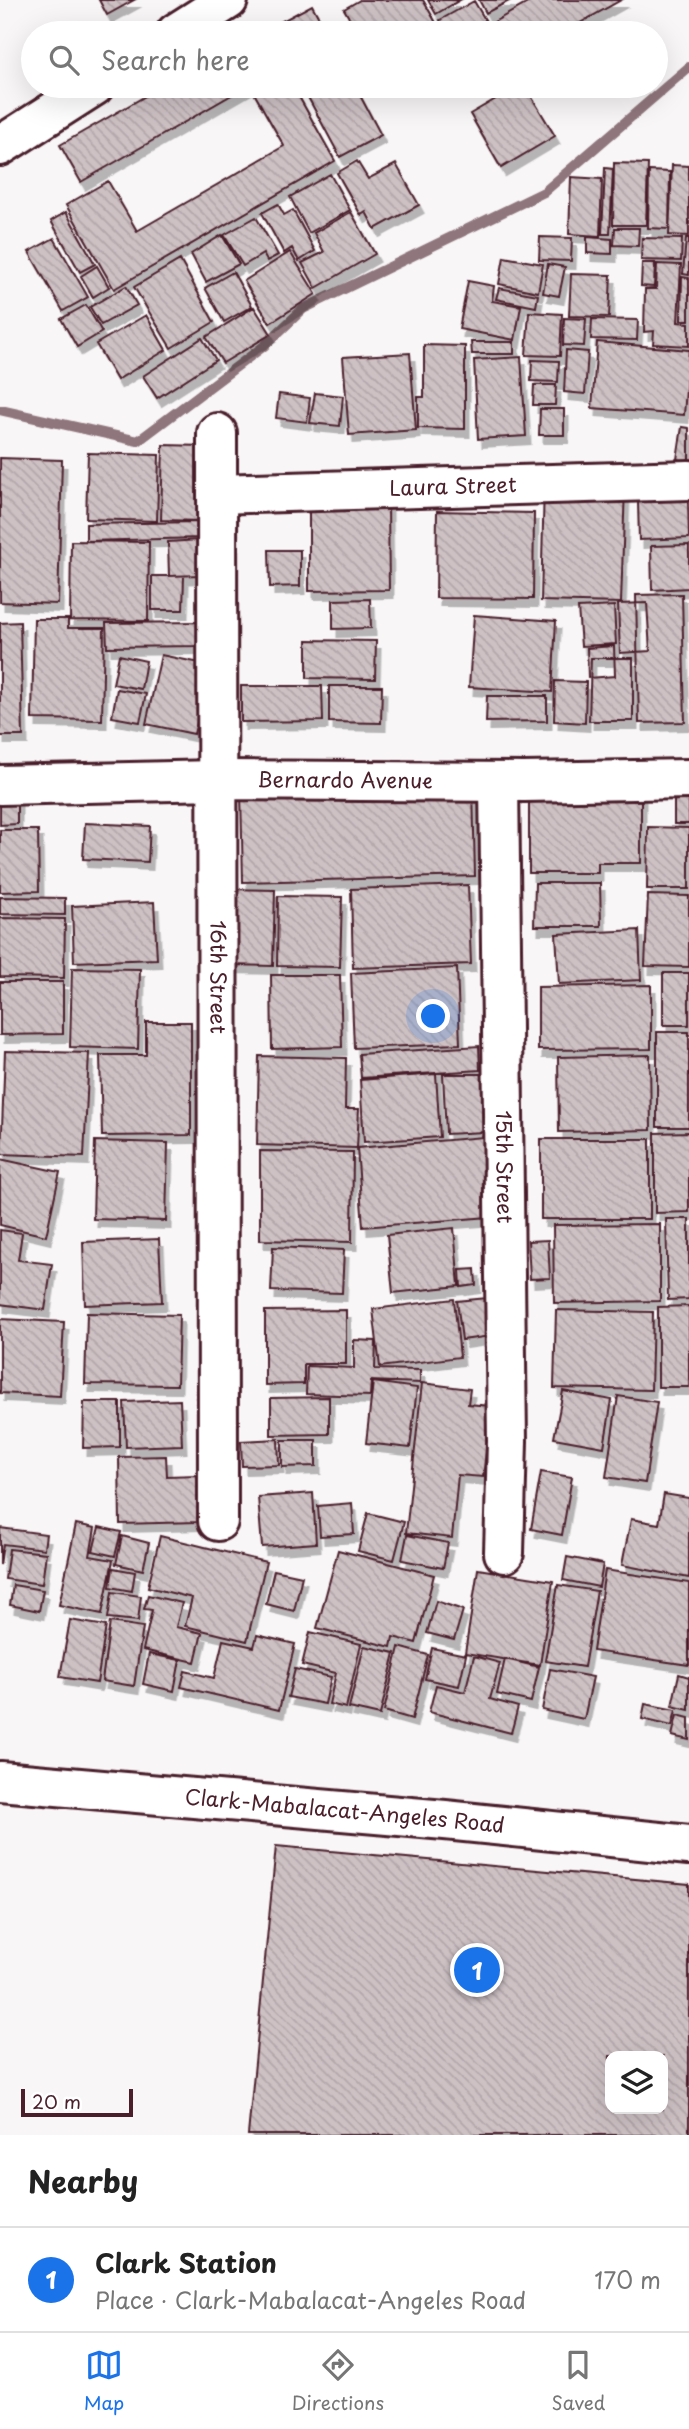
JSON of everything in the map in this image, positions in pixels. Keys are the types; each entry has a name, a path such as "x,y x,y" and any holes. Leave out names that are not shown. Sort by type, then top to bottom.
{"street":[{"path":"195,21 228,0"},
{"path":"0,146 75,98"},
{"name":"16th Street","path":"217,433 218,1521"},
{"name":"Laura Street","path":"217,494 689,480"},
{"name":"Bernardo Avenue","path":"0,785 216,780 499,782 689,779"},
{"name":"15th Street","path":"499,782 508,1441 504,1553"},
{"name":"Clark-Mabalacat-Angeles Road","path":"0,1781 689,1844"}],"building":[{"path":"99,0 134,0 107,15"},
{"path":"360,0 423,0 435,21 351,21 344,9"},
{"path":"428,0 460,0 436,14"},
{"path":"479,0 511,0 486,13"},
{"path":"533,0 621,0 583,21 495,21"},
{"path":"474,1 486,21 441,21"},
{"path":"312,5 321,21 282,21"},
{"path":"142,98 226,98 81,182 60,145"},
{"path":"257,98 300,98 335,161 114,289 66,205 108,181 137,231 284,146"},
{"path":"308,98 361,98 381,135 340,157"},
{"path":"497,98 532,98 555,136 501,168 470,114"},
{"path":"357,161 368,179 396,164 419,205 375,229 366,212 361,215 337,173"},
{"path":"614,163 648,164 646,225 613,225"},
{"path":"672,165 689,166 689,236 669,235"},
{"path":"605,168 613,169 610,234 602,234"},
{"path":"649,171 670,172 669,229 648,228"},
{"path":"330,174 350,210 309,233 290,197"},
{"path":"571,177 602,179 600,236 569,234"},
{"path":"278,204 284,215 293,210 315,251 299,261 292,248 284,253 262,213"},
{"path":"66,212 95,264 80,272 51,221"},
{"path":"351,212 375,254 316,288 302,263 324,252 314,233"},
{"path":"256,217 278,255 267,261 263,254 243,266 224,235"},
{"path":"615,228 639,228 638,246 614,245"},
{"path":"222,235 239,264 206,282 191,254"},
{"path":"540,237 572,238 571,261 539,260"},
{"path":"587,237 612,239 612,254 587,253"},
{"path":"54,238 88,297 63,311 29,252"},
{"path":"642,238 682,239 681,261 641,260"},
{"path":"686,238 689,238 689,275 683,274"},
{"path":"290,252 316,294 270,323 244,281"},
{"path":"504,257 543,264 538,292 499,284"},
{"path":"180,260 214,322 171,348 134,287"},
{"path":"642,263 655,263 654,287 641,286"},
{"path":"548,264 565,267 559,296 543,293"},
{"path":"657,264 681,265 678,322 689,323 689,346 653,344 654,331 644,332 645,289 656,289"},
{"path":"97,266 109,287 93,297 81,276"},
{"path":"233,272 252,306 224,322 205,288"},
{"path":"571,274 611,275 609,317 569,316"},
{"path":"682,277 689,278 689,320 681,320"},
{"path":"468,281 494,286 492,301 521,306 515,340 459,329"},
{"path":"126,286 137,305 101,325 90,307"},
{"path":"499,288 538,295 536,307 496,299"},
{"path":"86,305 102,332 77,347 61,319"},
{"path":"254,307 271,334 223,363 206,337"},
{"path":"529,312 562,314 560,356 526,355"},
{"path":"146,315 166,350 117,380 96,344"},
{"path":"564,318 586,319 584,346 563,345"},
{"path":"592,319 638,320 637,340 591,339"},
{"path":"202,338 216,360 157,398 143,376"},
{"path":"471,342 514,342 514,354 472,354"},
{"path":"597,342 689,350 684,415 592,408"},
{"path":"424,345 465,346 465,429 418,428 418,397 424,397"},
{"path":"566,350 588,352 585,394 564,392"},
{"path":"410,353 416,430 349,435 343,357"},
{"path":"521,357 526,436 478,439 474,360"},
{"path":"532,360 559,361 558,382 531,381"},
{"path":"534,385 556,385 555,405 533,405"},
{"path":"315,393 343,396 340,426 310,423"},
{"path":"279,394 310,398 307,422 276,418"},
{"path":"540,409 564,409 564,435 539,435"},
{"path":"682,427 689,428 689,462 677,459"},
{"path":"163,445 205,446 203,521 161,520"},
{"path":"88,453 159,455 157,521 86,519"},
{"path":"0,458 62,460 58,604 0,602"},
{"path":"544,485 625,487 621,603 541,601"},
{"path":"688,500 689,538 639,540 638,502"},
{"path":"309,502 388,502 389,590 309,591"},
{"path":"437,511 534,513 533,599 436,598"},
{"path":"199,522 200,538 86,541 86,524"},
{"path":"200,540 201,575 169,576 168,542"},
{"path":"71,541 149,542 148,621 70,620"},
{"path":"689,545 689,588 652,590 651,546"},
{"path":"269,550 300,550 300,586 270,587"},
{"path":"152,576 184,576 183,610 152,610"},
{"path":"682,594 685,722 639,723 636,595"},
{"path":"370,599 371,628 333,629 333,600"},
{"path":"647,603 650,651 620,653 618,604"},
{"path":"614,606 616,644 581,646 578,608"},
{"path":"474,615 556,621 552,692 469,687"},
{"path":"34,619 68,619 68,628 104,628 102,720 32,719"},
{"path":"20,622 23,736 0,736 0,623"},
{"path":"201,622 201,646 107,647 106,623"},
{"path":"307,640 376,641 375,679 307,678"},
{"path":"614,646 615,676 588,678 587,648"},
{"path":"119,655 146,661 141,689 113,684"},
{"path":"161,655 210,665 194,734 146,724"},
{"path":"591,658 633,658 633,721 589,721"},
{"path":"555,681 586,682 585,723 554,721"},
{"path":"241,686 322,686 323,721 241,722"},
{"path":"329,686 382,686 381,723 329,722"},
{"path":"117,689 146,694 140,722 112,717"},
{"path":"487,696 547,696 547,721 486,722"},
{"path":"529,784 641,794 641,863 598,863 598,873 529,873"},
{"path":"473,786 475,876 243,882 241,792"},
{"path":"0,790 17,790 17,824 0,825"},
{"path":"674,794 689,794 689,824 674,824"},
{"path":"85,823 150,826 148,862 83,859"},
{"path":"648,827 689,828 689,889 647,889"},
{"path":"0,830 38,830 39,891 0,892"},
{"path":"535,883 600,883 601,926 534,926"},
{"path":"468,885 471,964 353,968 351,889"},
{"path":"226,889 275,890 273,966 225,965"},
{"path":"648,895 689,896 689,967 645,966"},
{"path":"278,896 342,897 340,967 277,966"},
{"path":"0,897 65,898 65,915 0,914"},
{"path":"154,902 157,959 74,962 72,906"},
{"path":"0,918 65,919 64,978 0,977"},
{"path":"639,930 641,980 559,984 556,934"},
{"path":"72,968 140,969 138,1049 70,1047"},
{"path":"457,968 460,1044 354,1048 351,973"},
{"path":"663,973 689,973 689,1025 663,1025"},
{"path":"271,975 340,975 342,1047 272,1049"},
{"path":"0,982 63,982 63,1034 0,1035"},
{"path":"651,985 651,1049 538,1050 538,987"},
{"path":"146,1022 191,1022 191,1135 102,1136 100,1055 146,1055"},
{"path":"657,1032 689,1032 689,1127 657,1127"},
{"path":"479,1046 480,1070 361,1078 359,1054"},
{"path":"5,1051 89,1053 84,1157 1,1154"},
{"path":"650,1055 651,1130 559,1132 558,1057"},
{"path":"259,1056 346,1058 345,1109 359,1109 357,1148 257,1145"},
{"path":"436,1074 440,1137 364,1142 360,1080"},
{"path":"443,1074 482,1074 484,1132 446,1134"},
{"path":"689,1132 689,1212 655,1213 655,1133"},
{"path":"483,1137 489,1217 363,1227 357,1148"},
{"path":"541,1139 650,1139 650,1219 541,1219"},
{"path":"95,1141 168,1143 166,1221 93,1219"},
{"path":"260,1151 353,1152 352,1242 260,1240"},
{"path":"0,1159 60,1172 46,1236 0,1225"},
{"path":"666,1219 689,1219 689,1299 668,1300"},
{"path":"660,1224 660,1301 554,1303 553,1225"},
{"path":"454,1228 459,1286 393,1293 387,1235"},
{"path":"0,1230 22,1233 18,1260 52,1264 45,1310 0,1304"},
{"path":"159,1239 162,1302 85,1305 83,1242"},
{"path":"548,1240 550,1278 530,1279 528,1241"},
{"path":"273,1247 344,1250 342,1293 271,1291"},
{"path":"475,1269 476,1285 461,1287 460,1270"},
{"path":"487,1298 491,1336 462,1340 457,1301"},
{"path":"454,1299 460,1357 380,1367 373,1309"},
{"path":"689,1306 689,1387 658,1387 658,1307"},
{"path":"346,1310 346,1364 304,1364 304,1384 265,1385 265,1311"},
{"path":"556,1310 653,1312 651,1390 554,1388"},
{"path":"87,1313 179,1315 177,1385 85,1384"},
{"path":"0,1319 64,1322 60,1396 0,1393"},
{"path":"354,1340 376,1341 375,1369 420,1370 420,1383 371,1381 370,1396 306,1394 307,1366 354,1368"},
{"path":"373,1382 417,1388 410,1448 366,1443"},
{"path":"422,1383 470,1389 468,1404 491,1406 483,1477 458,1475 452,1538 406,1533"},
{"path":"563,1391 612,1400 604,1447 554,1438"},
{"path":"618,1396 657,1402 645,1483 606,1477"},
{"path":"329,1397 329,1434 271,1435 271,1398"},
{"path":"180,1400 182,1445 126,1447 124,1402"},
{"path":"84,1402 120,1402 120,1447 83,1448"},
{"path":"278,1439 279,1465 242,1466 241,1441"},
{"path":"282,1440 316,1440 316,1466 282,1467"},
{"path":"166,1456 167,1476 197,1475 198,1522 120,1524 119,1457"},
{"path":"541,1472 572,1477 562,1535 531,1529"},
{"path":"313,1493 316,1543 262,1547 258,1497"},
{"path":"664,1494 689,1498 689,1578 622,1565 631,1519 659,1524"},
{"path":"352,1503 354,1534 320,1536 318,1506"},
{"path":"368,1513 404,1522 394,1560 358,1551"},
{"path":"76,1524 95,1528 90,1556 113,1560 102,1614 59,1605"},
{"path":"99,1527 121,1532 115,1556 93,1551"},
{"path":"0,1528 46,1534 44,1549 3,1544 0,1565"},
{"path":"407,1535 448,1543 443,1568 402,1560"},
{"path":"122,1536 149,1543 143,1570 116,1564"},
{"path":"160,1536 266,1562 247,1641 185,1626 192,1598 148,1587"},
{"path":"9,1549 46,1553 42,1584 5,1579"},
{"path":"338,1550 434,1575 416,1643 393,1637 391,1647 317,1628"},
{"path":"567,1557 603,1564 599,1587 563,1580"},
{"path":"113,1568 135,1572 132,1591 110,1587"},
{"path":"478,1569 553,1581 540,1665 465,1653"},
{"path":"274,1570 302,1576 294,1611 266,1604"},
{"path":"605,1570 689,1583 689,1665 593,1651"},
{"path":"13,1585 43,1590 39,1611 10,1605"},
{"path":"558,1585 597,1591 584,1667 545,1661"},
{"path":"112,1592 141,1596 138,1621 108,1618"},
{"path":"148,1595 182,1603 176,1627 202,1633 195,1662 143,1650 152,1610 144,1609"},
{"path":"436,1601 463,1610 454,1640 427,1633"},
{"path":"70,1620 106,1626 97,1683 60,1677"},
{"path":"110,1622 143,1627 134,1686 102,1681"},
{"path":"310,1632 361,1644 346,1708 329,1704 336,1673 302,1665"},
{"path":"257,1635 295,1644 279,1710 181,1687 185,1671 214,1678 223,1640 254,1647"},
{"path":"364,1646 395,1653 380,1715 349,1708"},
{"path":"399,1647 428,1655 412,1719 384,1711"},
{"path":"432,1648 466,1655 459,1686 425,1679"},
{"path":"149,1654 180,1660 174,1691 143,1684"},
{"path":"474,1656 500,1663 490,1699 518,1707 511,1733 429,1712 436,1685 465,1692"},
{"path":"505,1659 539,1667 531,1702 497,1694"},
{"path":"295,1669 331,1677 325,1704 288,1697"},
{"path":"550,1669 593,1677 584,1719 542,1710"},
{"path":"679,1674 689,1677 689,1710 672,1706"},
{"path":"645,1704 676,1710 672,1726 642,1719"},
{"path":"677,1715 689,1718 689,1740 672,1736"},
{"path":"276,1846 689,1884 689,2135 248,2135"}],"waterway":[{"path":"668,85 689,67"},
{"path":"0,410 138,441 264,346 303,309 544,192 653,98"}],"place":[{"name":"Clark Station","path":"477,1970"}]}
